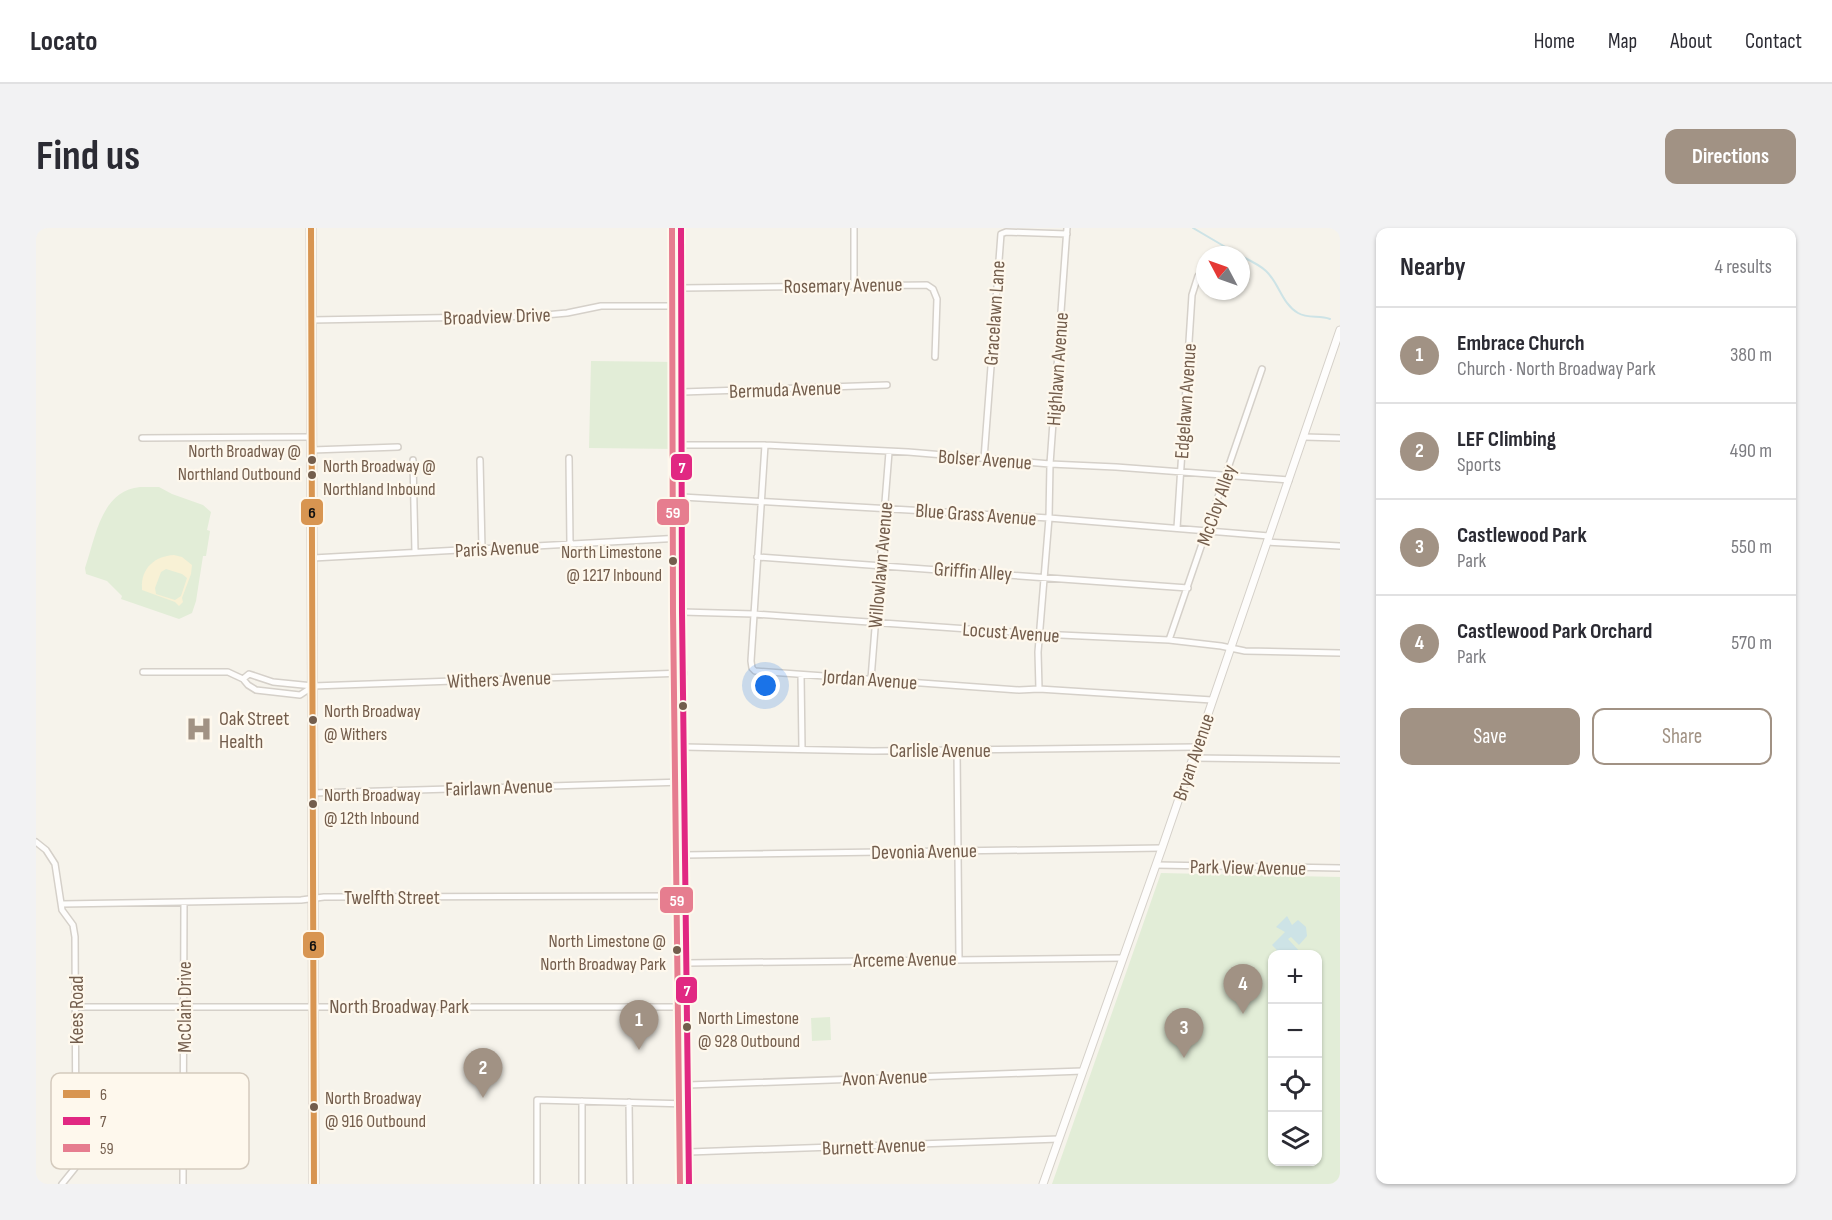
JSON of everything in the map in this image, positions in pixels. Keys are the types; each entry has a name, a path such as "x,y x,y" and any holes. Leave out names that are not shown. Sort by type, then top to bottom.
{"main road":[{"path":"311,228 314,1184"}],"street":[{"path":"681,228 682,612 689,1184"},
{"path":"854,228 854,285"},
{"name":"Gracelawn Lane","path":"984,459 1001,234 1067,231"},
{"name":"Highlawn Avenue","path":"1040,689 1039,634 1049,518 1050,464 1067,231"},
{"name":"Edgelawn Avenue","path":"1177,528 1192,295 1196,282"},
{"name":"Rosemary Avenue","path":"681,288 927,285 933,289 937,299 935,357"},
{"name":"Broadview Drive","path":"311,320 534,316 567,313 601,306 682,306"},
{"name":"Bryan Avenue","path":"1043,1184 1339,335"},
{"name":"McCloy Alley","path":"1169,640 1262,369"},
{"name":"Bermuda Avenue","path":"682,392 887,385"},
{"path":"142,438 312,437"},
{"path":"1304,437 1340,438"},
{"name":"Bolser Avenue","path":"682,445 765,445 908,452 1289,480"},
{"name":"Jordan Avenue","path":"765,445 752,668 762,672 801,675 1212,700"},
{"path":"312,450 398,447"},
{"name":"Willowlawn Avenue","path":"871,679 889,452"},
{"path":"569,458 570,543"},
{"path":"413,460 415,552"},
{"path":"480,460 482,549"},
{"name":"Blue Grass Avenue","path":"682,497 1049,518 1177,528 1340,546"},
{"name":"Paris Avenue","path":"313,558 682,538"},
{"name":"Griffin Alley","path":"757,557 1188,588"},
{"name":"Locust Avenue","path":"682,612 754,614 1039,634 1169,640 1255,651 1340,653"},
{"path":"143,672 228,672 243,679 248,686 256,690 300,695 313,686"},
{"name":"Withers Avenue","path":"313,686 684,673"},
{"path":"243,679 249,674 273,682 313,686"},
{"path":"801,675 802,748"},
{"name":"Carlisle Avenue","path":"684,747 873,751 1196,747"},
{"path":"957,750 959,958"},
{"path":"1193,758 1340,760"},
{"name":"Fairlawn Avenue","path":"313,793 684,782"},
{"name":"Kees Road","path":"36,842 46,850 55,864 62,910 73,926 75,937 76,1073"},
{"name":"Devonia Avenue","path":"685,855 1162,848"},
{"name":"Park View Avenue","path":"1156,865 1340,868"},
{"name":"Twelfth Street","path":"62,904 322,897 687,896"},
{"name":"McClain Drive","path":"184,902 184,1073"},
{"name":"Arceme Avenue","path":"687,963 959,958 1123,958"},
{"name":"North Broadway Park","path":"76,1007 686,1006"},
{"name":"Avon Avenue","path":"688,1085 1083,1071"},
{"path":"537,1184 537,1100 689,1104"},
{"path":"582,1101 582,1184"},
{"path":"629,1102 630,1184"},
{"name":"Burnett Avenue","path":"688,1152 1059,1139"},
{"name":"Kees Road","path":"62,1184 74,1169"},
{"name":"McClain Drive","path":"183,1169 183,1184"}],"green space":[{"path":"591,361 678,362 676,449 589,448"},
{"path":"159,487 203,505 211,512 207,530 210,531 206,556 203,556 196,601 192,613 179,619 121,599 122,596 107,581 86,574 85,568 97,529 108,506 127,490"},
{"path":"1161,873 1340,877 1340,1184 1052,1184"},
{"path":"830,1017 831,1040 812,1041 811,1018"}],"sand":[{"path":"167,556 182,557 192,565 182,598 183,602 179,606 175,602 142,590 142,581 147,569 155,561","holes":["166,569 187,578 181,596 175,600 156,594 155,588 161,572"]}],"shaded area":[{"path":"1287,916 1292,925 1298,920 1306,927 1307,936 1299,945 1291,937 1288,939 1298,950 1277,950 1272,945 1285,932 1276,927"}],"waterway":[{"path":"1193,228 1224,246"},
{"path":"1250,261 1266,271 1284,299 1298,313 1330,319"}],"transit line":[{"name":"6","path":"311,228 314,1184"},
{"name":"59","path":"672,228 673,612 680,1184"},
{"name":"7","path":"681,228 682,612 689,1184"}],"place":[{"name":"North Broadway @ Northland Outbound","path":"312,460"},
{"name":"North Broadway @ Northland Inbound","path":"312,475"},
{"name":"North Limestone @ 1217 Inbound","path":"673,561"},
{"name":"North Broadway @ Withers","path":"313,720"},
{"name":"Oak Street Health","path":"199,729"},
{"name":"North Broadway @ 12th Inbound","path":"313,804"},
{"name":"North Limestone @ North Broadway Park","path":"677,950"},
{"name":"Castlewood Park Orchard","path":"1243,1014"},
{"name":"North Limestone @ 928 Outbound","path":"687,1027"},
{"name":"Embrace Church","path":"639,1050"},
{"name":"Castlewood Park","path":"1184,1058"},
{"name":"LEF Climbing","path":"483,1098"},
{"name":"North Broadway @ 916 Outbound","path":"314,1107"}]}
